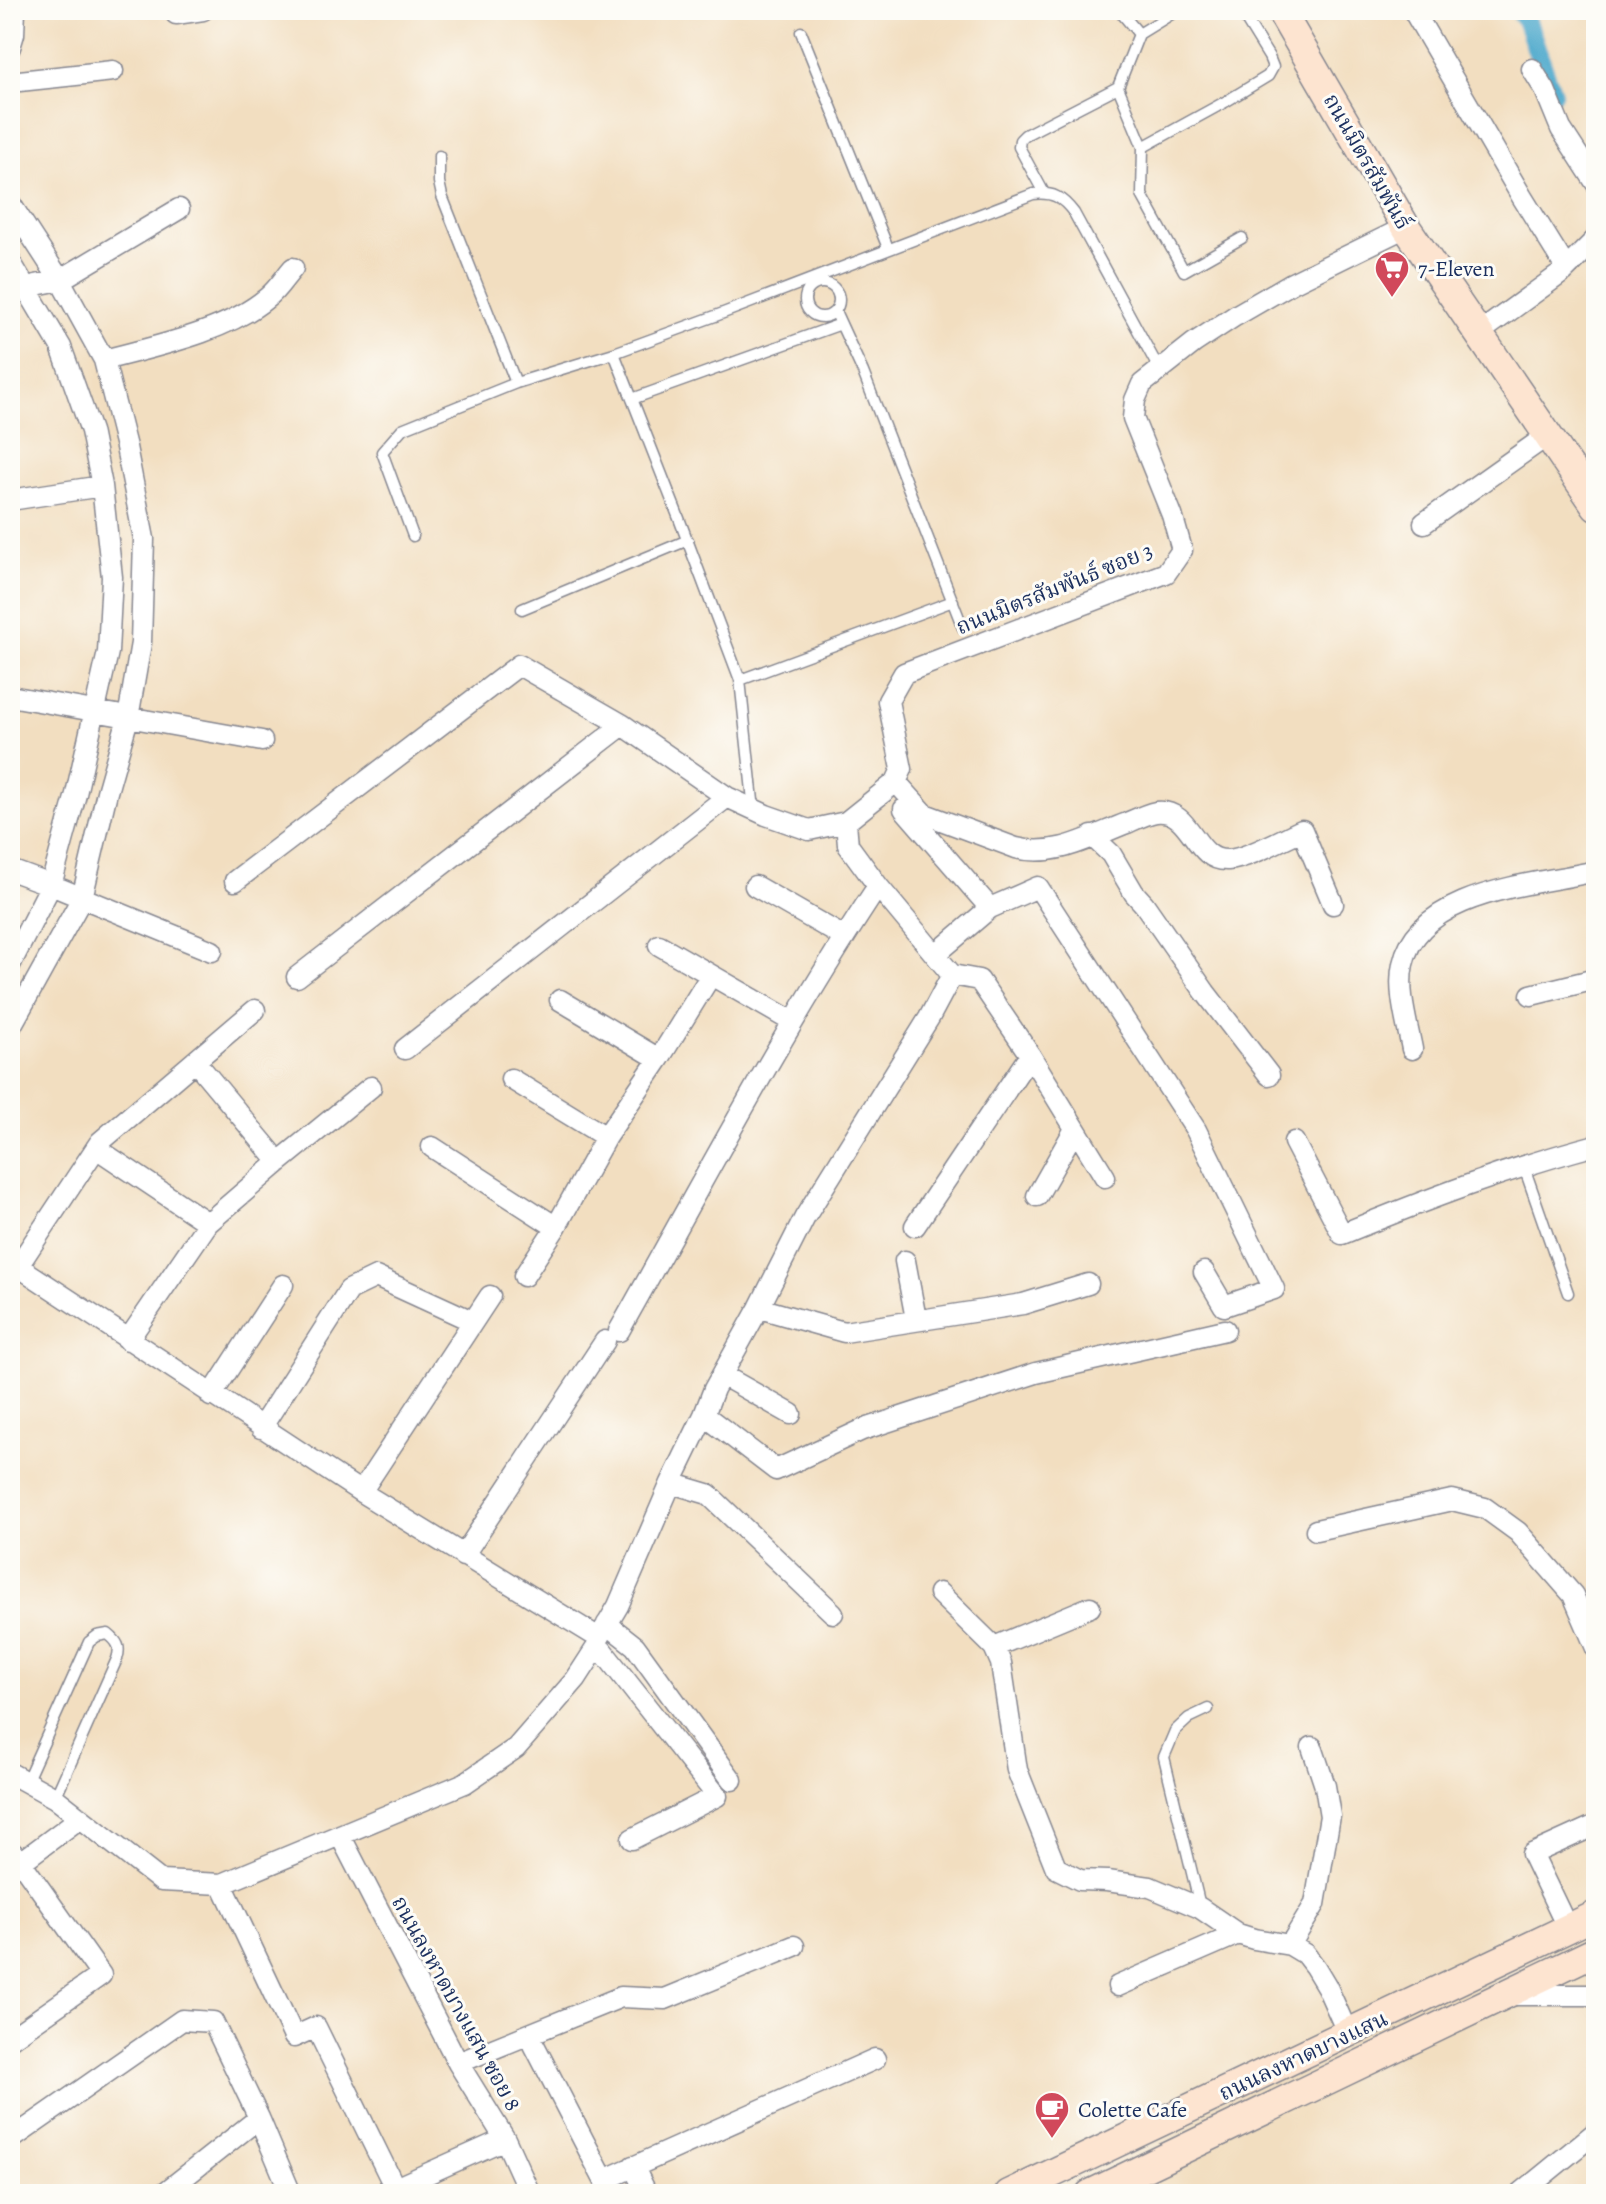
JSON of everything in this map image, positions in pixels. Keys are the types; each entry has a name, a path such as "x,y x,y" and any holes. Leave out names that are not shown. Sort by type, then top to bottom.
{"main road":[{"name":"ถนนมิตรสัมพันธ์","path":"1280,10 1406,227 1596,506"},
{"name":"ถนนลงหาดบางแสน","path":"1009,2194 1596,1915"},
{"name":"ถนนลงหาดบางแสน","path":"1090,2194 1596,1951"}],"street":[{"path":"10,47 15,10"},
{"path":"176,14 203,10"},
{"path":"1413,10 1566,268"},
{"path":"1532,69 1545,90 1561,129 1596,183"},
{"path":"10,82 113,71"},
{"path":"10,203 60,280 104,360 126,447 144,539 141,643 128,718 82,898 10,1028"},
{"path":"18,290 60,280 179,209"},
{"name":"ถนนมิตรสัมพันธ์ ซอย 3","path":"892,786 902,769 888,701 904,673 1166,573 1182,550 1172,515 1133,418 1135,400 1142,384 1194,343 1292,283 1406,227"},
{"path":"1479,333 1566,268 1596,239"},
{"path":"10,261 18,290 61,347 91,431 102,486 112,577 108,652 76,794 51,885 10,965"},
{"path":"104,360 182,340 243,314 270,296 293,268"},
{"path":"1424,523 1548,435"},
{"path":"10,500 102,486"},
{"path":"235,881 519,665 623,725 727,797 809,830 846,822 892,786"},
{"path":"10,696 262,741"},
{"path":"297,977 623,725"},
{"path":"892,786 925,814 1030,852 1057,850 1147,815 1165,813 1174,815 1184,823 1206,853 1225,861 1237,859 1302,830 1333,904"},
{"path":"892,786 990,908"},
{"path":"405,1049 727,797"},
{"path":"846,822 848,845 952,975 979,980 1030,1055 1105,1177"},
{"path":"1092,836 1111,854 1134,893 1269,1075"},
{"path":"10,870 212,951"},
{"path":"1412,1049 1402,967 1409,943 1425,923 1466,900 1596,871"},
{"path":"755,886 844,937"},
{"path":"463,1556 612,1336 793,1022 878,886"},
{"path":"936,954 990,908 1038,887 1196,1130 1274,1289 1224,1306 1204,1272"},
{"path":"659,945 793,1022"},
{"path":"524,1276 556,1227 606,1137 711,975"},
{"path":"18,1777 68,1809 161,1881 222,1884 465,1783 516,1748 576,1679 618,1606 714,1389 805,1217 929,1018 952,975"},
{"path":"1531,995 1596,979"},
{"path":"560,1000 659,1059"},
{"path":"255,1010 100,1142 14,1264 211,1396 463,1556 601,1636 635,1646 732,1780"},
{"path":"915,1226 1030,1055"},
{"path":"195,1061 279,1162"},
{"path":"511,1079 606,1137"},
{"path":"128,1340 208,1223 371,1087"},
{"path":"1037,1196 1075,1129"},
{"path":"1294,1142 1342,1234 1426,1199 1596,1145"},
{"path":"432,1147 556,1227"},
{"path":"96,1148 208,1223"},
{"path":"905,1261 916,1319"},
{"path":"261,1428 349,1290 376,1277 472,1321"},
{"path":"759,1308 844,1332 1023,1304 1088,1284"},
{"path":"211,1396 283,1285"},
{"path":"361,1492 490,1296"},
{"path":"704,1415 776,1470 862,1430 1036,1373 1225,1330"},
{"path":"722,1375 791,1414"},
{"path":"671,1483 708,1494 833,1613"},
{"path":"1316,1530 1452,1500 1485,1508 1518,1532 1573,1595 1596,1648"},
{"path":"939,1593 994,1647 1001,1663 1017,1770 1056,1868 1080,1880 1150,1887 1200,1908 1238,1934 1290,1945 1305,1954 1315,1967 1348,2034"},
{"path":"994,1647 1090,1607"},
{"path":"601,1636 717,1796 632,1839"},
{"path":"1290,1945 1315,1904 1330,1816 1325,1786 1312,1747"},
{"path":"10,2039 101,1975 15,1857 68,1809"},
{"path":"1568,1929 1532,1854 1596,1825"},
{"name":"ถนนลงหาดบางแสน ซอย 8","path":"340,1835 458,2063 505,2139 530,2194"},
{"path":"222,1884 294,2037 316,2027 392,2192 505,2139"},
{"path":"1118,1986 1238,1934"},
{"path":"458,2063 621,1997 665,1999 794,1946"},
{"path":"1504,1995 1596,1995"},
{"path":"10,2140 182,2020 213,2022 291,2194"},
{"path":"529,2035 604,2180 875,2059"},
{"path":"163,2194 259,2118"},
{"path":"1524,2193 1596,2132"},
{"path":"633,2166 647,2194"}],"lane":[{"path":"1119,10 1139,34"},
{"path":"1044,193 1019,147 1020,140 1118,87 1139,34 1178,10"},
{"path":"1143,147 1268,76 1273,67 1269,57 1240,10"},
{"path":"801,32 888,248"},
{"path":"1118,87 1143,147 1142,195 1184,271 1242,238"},
{"path":"439,156 442,196 516,383"},
{"path":"413,536 382,452 402,429 516,383 614,353 1033,194 1053,194 1064,199 1159,369"},
{"path":"831,286 838,268"},
{"path":"815,285 831,286 838,295 838,306 826,317 815,316 807,308 807,293 815,285"},
{"path":"792,287 805,300"},
{"path":"835,311 863,372 963,628"},
{"path":"632,399 841,324"},
{"path":"614,353 740,680 754,810"},
{"path":"522,609 688,540"},
{"path":"740,680 953,601"},
{"path":"1524,1167 1568,1293"},
{"path":"18,1777 89,1642 97,1636 108,1634 117,1641 120,1649 68,1809"},
{"path":"1200,1908 1164,1757 1175,1731 1189,1718 1208,1709"}],"waterway":[{"path":"1518,10 1526,19 1552,93"}],"place":[{"name":"7-Eleven","path":"1392,299"},
{"name":"Colette Cafe","path":"1052,2140"}]}
